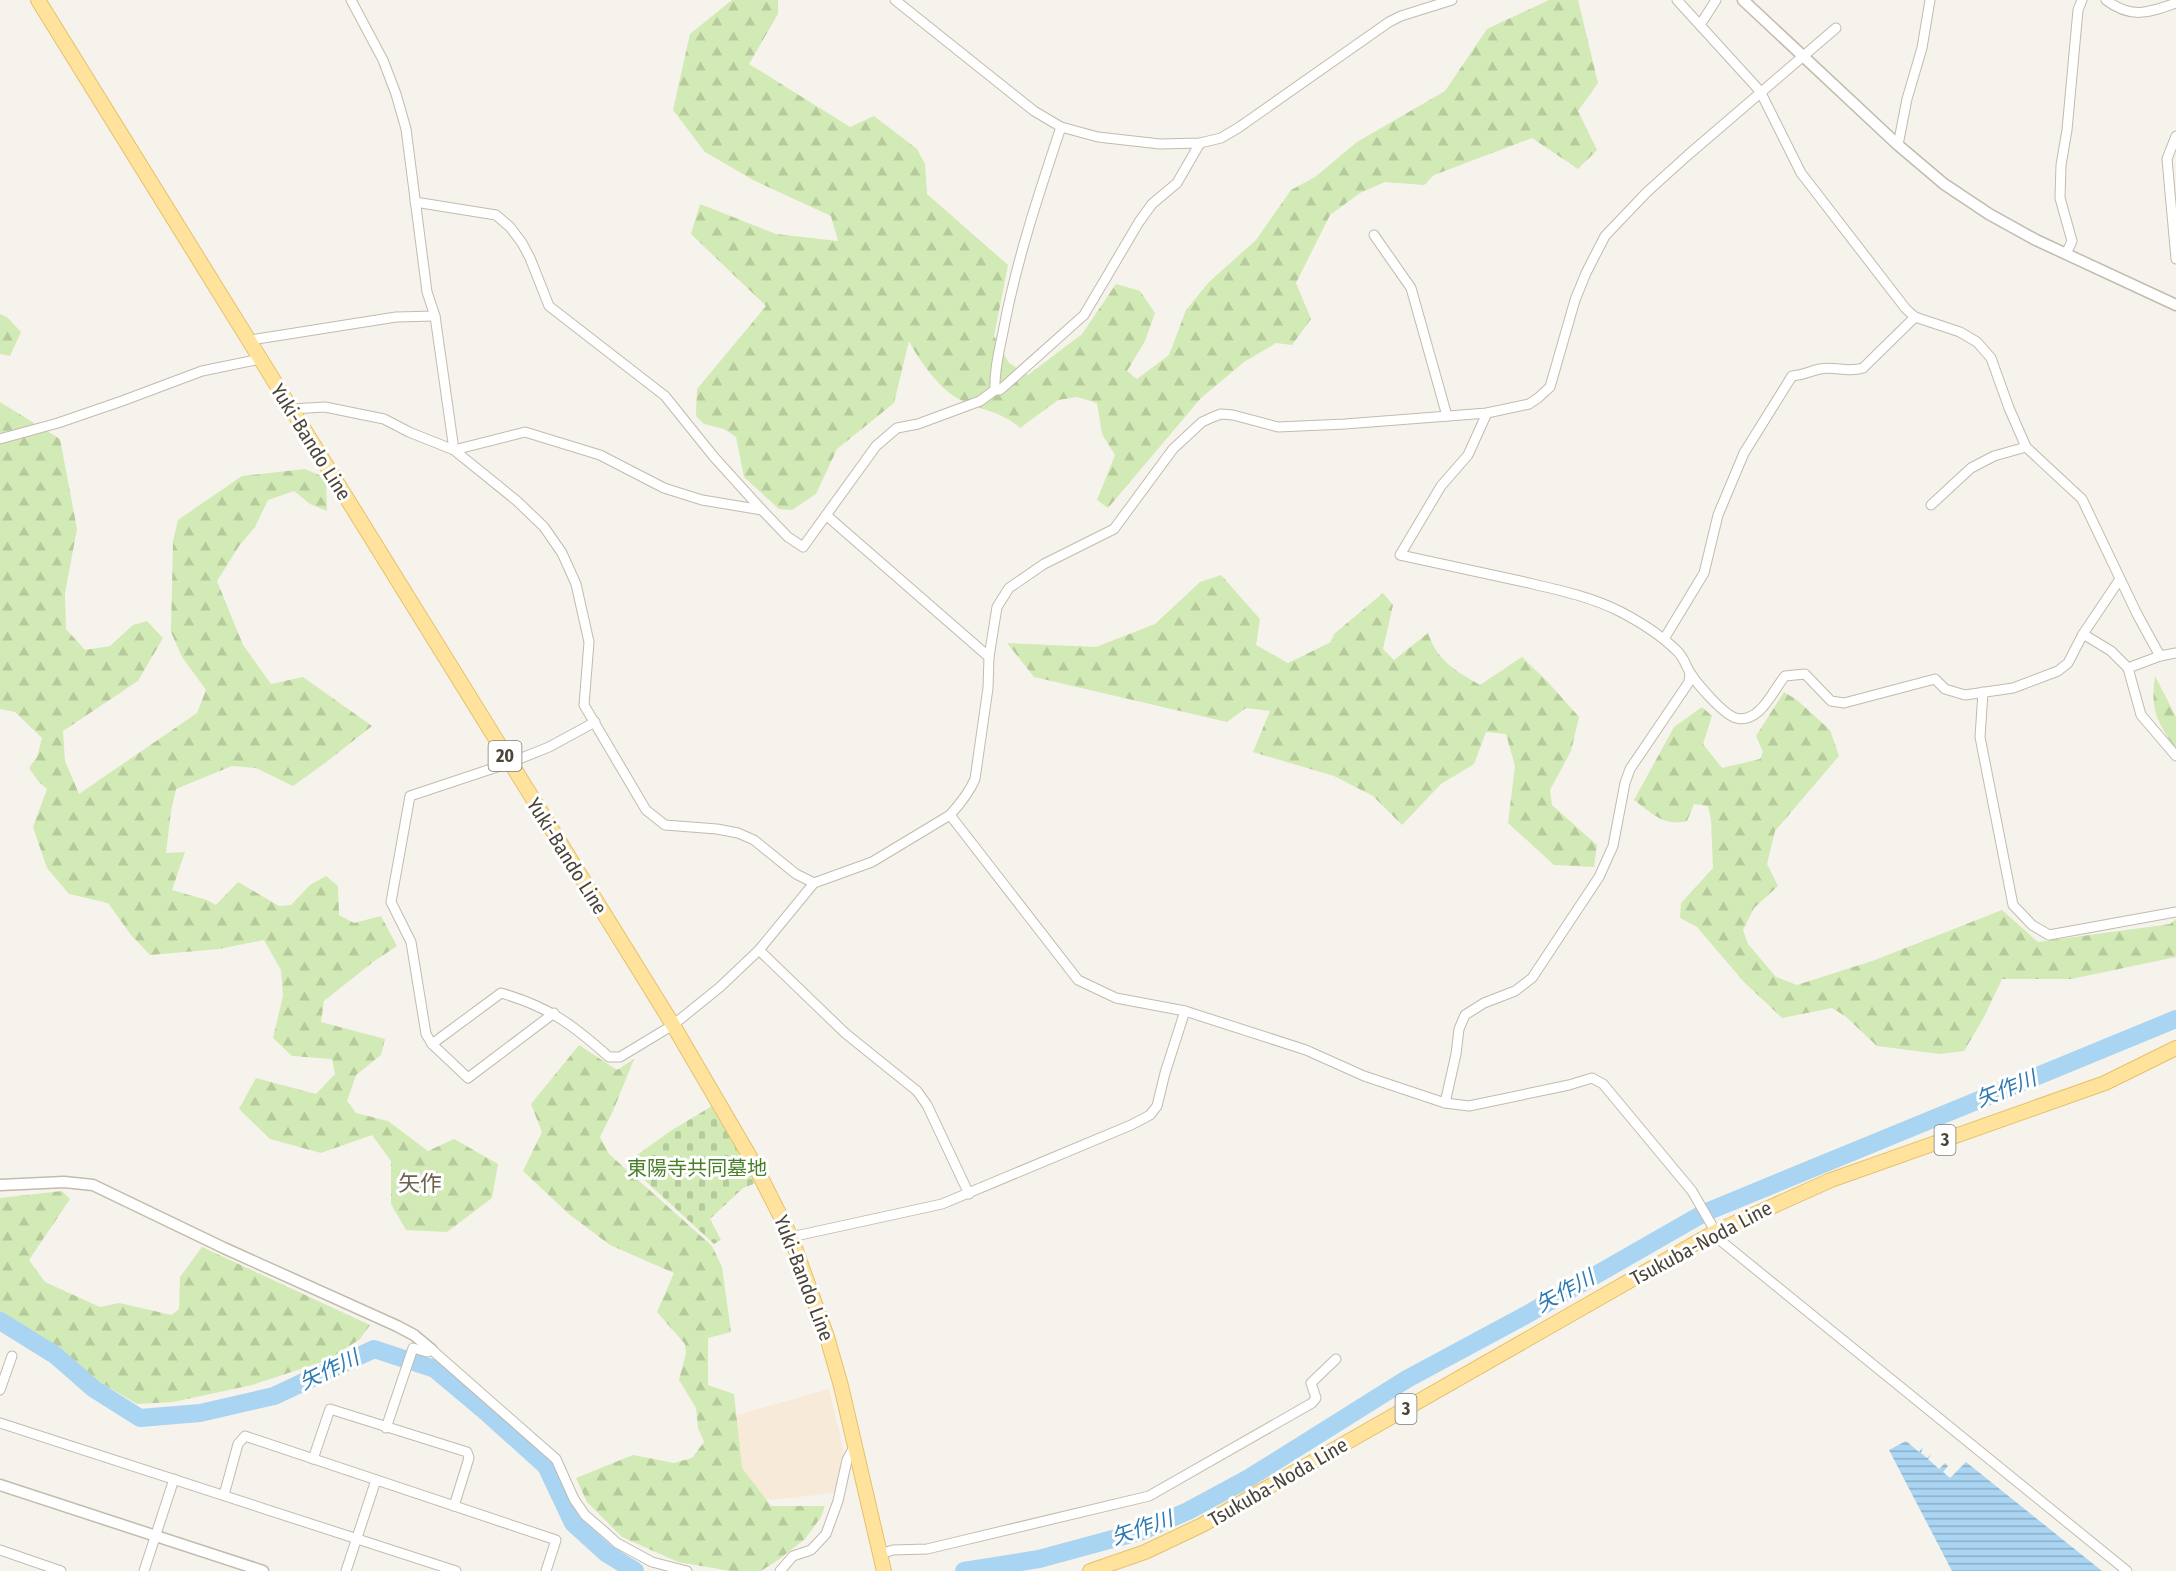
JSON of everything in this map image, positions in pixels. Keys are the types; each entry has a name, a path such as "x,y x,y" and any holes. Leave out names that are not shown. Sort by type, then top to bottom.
{"main road":[{"name":"Yuki-Bando Line","path":"38,0 509,764 673,1025 753,1162 791,1237 827,1337 883,1563"},
{"name":"Tsukuba-Noda Line","path":"1090,1571 1145,1552 1202,1525 1712,1227 1831,1180 2105,1083 2176,1048"}],"street":[{"path":"351,0 383,60 406,129 428,292 435,316 454,450"},
{"path":"894,0 1034,111 1061,128 1098,137 1160,144 1200,143 1221,138 1389,22 1452,0"},
{"path":"1677,0 1760,92 1801,172 1906,309 1915,317 1960,332 1977,342 1992,358 2009,408 2026,447 2082,499 2160,656"},
{"path":"1700,25 1716,0"},
{"path":"1743,0 1898,145 1944,184 2020,232 2176,304"},
{"path":"1898,145 1907,99 1922,48 1930,0"},
{"path":"2066,254 2072,241 2060,198 2061,165 2067,130 2078,10 2082,0"},
{"path":"2106,0 2119,10 2128,13 2156,10 2176,3"},
{"path":"432,1044 501,993 529,1001 554,1013 585,1035 609,1057 620,1057 673,1025 720,987 759,950 814,883 872,862 950,815 970,791 975,779 997,607 1009,588 1044,564 1114,529 1173,449 1202,422 1221,414 1278,427 1487,413 1528,404 1550,387 1575,300 1605,236 1647,192 1836,27"},
{"path":"995,390 994,377 1021,251 1061,128"},
{"path":"2176,136 2167,159 2176,259"},
{"path":"415,202 496,215 510,227 530,258 549,306 665,396 714,457 762,510 788,537 803,547 876,446 897,428 918,424 980,401 995,390 1000,390 1084,315 1139,222 1152,204 1177,183 1200,143"},
{"path":"1374,235 1411,288 1447,416"},
{"path":"249,342 396,317 435,316"},
{"path":"1664,639 1704,573 1718,515 1744,453 1792,375 1804,375 1821,369 1854,371 1863,368 1915,317"},
{"path":"0,439 101,408 202,371 260,359"},
{"path":"291,409 325,406 384,418 409,432 454,450 517,501 544,527 562,553 576,584 590,642 584,705 646,810 665,825 738,833 754,840 796,874 814,883"},
{"path":"1487,413 1468,455 1441,486 1400,555 1548,588 1587,599 1620,612 1664,639 1679,652 1690,673 1726,714 1738,719 1756,714 1765,706 1785,676 1805,674 1831,701 1844,703 1935,679 1945,689 1965,695 2013,688 2058,671 2068,663 2083,634 2120,579"},
{"path":"454,450 525,432 600,454 664,488 702,500 762,510"},
{"path":"1931,505 1971,468 1994,456 2026,447"},
{"path":"826,515 989,657"},
{"path":"2083,634 2111,651 2128,668 2141,715 2176,756"},
{"path":"2128,668 2160,656 2176,653"},
{"path":"1445,1103 1459,1029 1465,1015 1484,1003 1515,991 1532,978 1583,904 1599,877 1613,846 1625,783 1630,769 1689,682 1690,673"},
{"path":"1983,692 1980,737 2013,906 2032,925 2049,934 2176,912"},
{"path":"554,1013 468,1078 432,1044 426,1034 411,942 391,902 410,795 509,764 549,747 595,722"},
{"path":"950,815 1078,980 1116,998 1185,1011 1306,1050 1364,1076 1445,1103 1469,1106 1592,1078 1603,1084 1682,1177 1721,1241 2127,1571"},
{"path":"759,950 845,1033 917,1091 927,1105 969,1194"},
{"path":"791,1237 930,1207 969,1194 1150,1115 1157,1106 1185,1011"},
{"path":"0,1185 64,1182 93,1185 414,1335 556,1459 574,1499 585,1515 617,1543 652,1562 687,1571"},
{"path":"386,1428 413,1348 427,1352 432,1350"},
{"path":"0,1390 12,1356"},
{"path":"883,1563 892,1550 927,1549 1149,1496 1312,1403 1316,1398 1311,1383 1336,1359"},
{"path":"313,1459 330,1409 467,1452 469,1458 454,1506"},
{"path":"0,1423 456,1571"},
{"path":"224,1495 238,1443 245,1436 556,1540 546,1571"},
{"path":"780,1571 793,1556 811,1550 826,1534 838,1501 846,1460 855,1445"},
{"path":"144,1571 174,1479"},
{"path":"346,1571 376,1480"},
{"path":"0,1485 263,1571"},
{"path":"0,1550 61,1571"}],"shaded area":[{"path":"829,1389 845,1456 835,1493 745,1503 727,1418"}],"green space":[{"path":"732,0 778,0 778,14 749,64 850,127 874,116 917,149 925,164 927,194 1008,265 994,336 1009,363 1028,375 1082,334 1116,284 1140,291 1155,313 1145,341 1127,371 1137,379 1169,355 1186,310 1209,282 1256,240 1291,190 1315,177 1357,142 1445,91 1487,29 1549,0 1578,0 1598,83 1578,111 1597,150 1578,169 1532,138 1434,175 1424,185 1385,182 1360,193 1330,215 1296,283 1311,319 1292,345 1276,343 1244,362 1201,398 1108,508 1097,500 1115,455 1102,434 1097,403 1077,397 1058,400 1020,428 998,414 965,402 950,393 930,372 909,341 894,403 837,449 816,494 792,510 779,509 744,477 736,437 724,429 704,424 696,416 697,389 766,306 691,234 700,204 776,234 838,241 831,216 755,181 705,152 673,110 690,34"},
{"path":"0,314 7,317 21,332 10,356 0,354"},
{"path":"0,402 60,439 77,529 65,593 66,629 85,650 110,646 133,625 147,621 163,638 138,681 63,731 65,761 79,794 197,713 206,690 182,657 171,632 173,541 178,520 242,476 305,469 326,478 327,511 310,504 294,491 268,500 255,527 239,546 217,581 243,645 271,684 303,677 372,726 293,786 256,768 232,766 176,789 166,853 185,852 172,890 207,900 216,905 238,882 279,906 291,905 310,885 326,876 338,886 339,915 354,923 381,916 397,946 324,1001 321,1022 385,1039 381,1055 356,1075 347,1101 356,1113 388,1121 428,1151 454,1139 498,1164 492,1198 447,1232 406,1230 391,1204 391,1161 372,1135 321,1153 270,1139 239,1109 256,1078 316,1094 335,1074 332,1059 292,1056 273,1038 283,996 281,970 264,940 219,949 150,955 131,935 108,903 69,894 47,868 33,827 47,789 29,768 37,757 42,738 15,712 0,709"},
{"path":"1221,575 1260,619 1256,645 1288,663 1331,642 1334,634 1383,593 1393,605 1383,649 1394,660 1428,633 1437,651 1448,664 1480,685 1522,657 1579,717 1571,751 1550,790 1552,805 1597,845 1594,867 1554,865 1508,823 1515,766 1506,734 1486,732 1474,764 1441,784 1402,825 1373,796 1334,776 1253,752 1270,711 1246,708 1227,722 1034,677 1007,643 1096,647 1155,624 1200,582"},
{"path":"2155,676 2176,717 2176,749 2156,715"},
{"path":"1784,692 1797,700 1830,730 1839,756 1775,831 1767,864 1778,886 1754,908 1743,930 1748,944 1776,977 1797,985 1875,960 2002,910 2038,942 2170,924 2176,919 2176,957 2071,979 2002,979 1984,1017 1964,1051 1940,1054 1877,1046 1845,1016 1832,1008 1782,1018 1744,982 1697,927 1680,918 1681,903 1713,868 1711,820 1708,806 1694,804 1687,821 1672,822 1659,818 1634,800 1674,727 1702,707 1712,716 1703,744 1722,768 1760,759 1763,752 1756,736"},
{"path":"579,1045 617,1070 634,1059 600,1137 609,1154 712,1246 722,1267 731,1332 708,1338 708,1385 734,1394 742,1468 771,1506 825,1506 821,1517 805,1539 761,1571 731,1571 678,1562 622,1537 587,1502 576,1478 633,1455 674,1463 692,1458 704,1442 698,1428 696,1408 679,1380 686,1353 685,1344 657,1312 674,1273 610,1245 570,1215 523,1171 542,1132 531,1104"},
{"name":"東陽寺共同墓地","path":"712,1106 756,1183 743,1188 710,1219 721,1240 714,1244 626,1163 669,1132"},
{"path":"62,1191 70,1199 29,1260 45,1282 100,1307 119,1303 172,1315 179,1309 180,1277 202,1247 370,1325 360,1339 328,1360 252,1385 173,1402 137,1404 96,1380 0,1315 0,1198"}],"water":[{"path":"1906,1441 1919,1452 1923,1447 1921,1453 1927,1458 1932,1454 1928,1459 1939,1469 1945,1463 1948,1466 1943,1472 1950,1478 1966,1462 2102,1571 1952,1571 1889,1450"}],"waterway":[{"name":"矢作川","path":"964,1571 1039,1559 1142,1531 1188,1511 1249,1478 1407,1379 1526,1315 1704,1213 2176,1019"},
{"name":"矢作川","path":"0,1321 55,1355 94,1389 140,1418 200,1413 274,1396 374,1349 435,1369 546,1466 573,1523 606,1553 635,1571"}],"district":[{"name":"矢作","path":"420,1183"}]}
